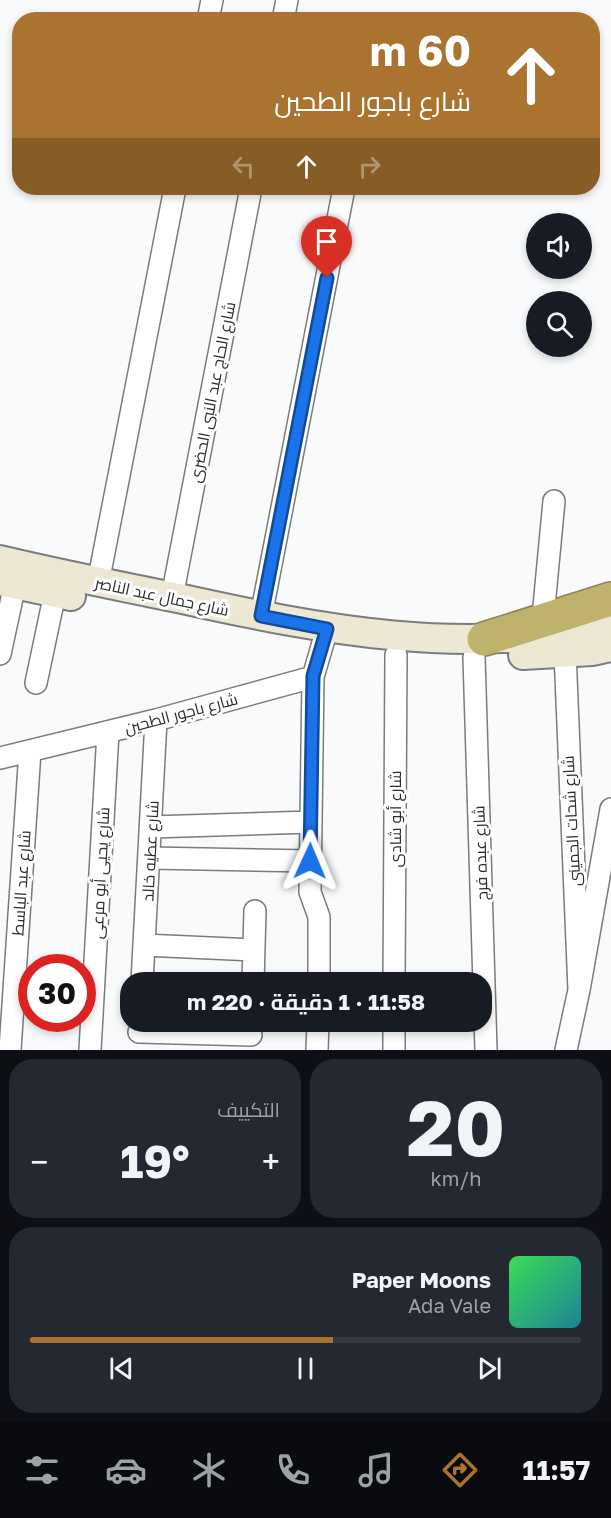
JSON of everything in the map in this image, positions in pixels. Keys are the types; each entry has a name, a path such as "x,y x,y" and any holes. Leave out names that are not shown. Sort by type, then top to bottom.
{"highway":[{"path":"472,645 611,599"}],"street":[{"path":"98,583 174,195"},
{"name":"شارع الحاج عبد النبى الحضرى","path":"172,597 250,195"},
{"path":"261,616 343,195"},
{"path":"543,617 554,501"},
{"name":"شارع جمال عبد الناصر","path":"0,560 98,583 261,616 326,637 396,655 611,624"},
{"path":"0,654 8,583"},
{"name":"شارع جمال عبد الناصر","path":"8,583 55,593 326,637 418,639 565,652 611,647"},
{"path":"472,645 611,589"},
{"path":"36,682 55,593"},
{"path":"319,972 321,932 319,917 310,892 313,676 326,637"},
{"name":"شارع عبده فرج","path":"472,645 482,972"},
{"name":"شارع شحات الجمينى","path":"565,652 579,990"},
{"name":"شارع أبو شادى","path":"394,972 396,655"},
{"name":"شارع باجور الطحين","path":"0,759 156,720 313,676"},
{"name":"شارع عطيه خالد","path":"143,972 156,720"},
{"name":"شارع يحيى أبو مرعى","path":"90,1050 108,732"},
{"name":"شارع عبد الباسط","path":"10,1050 30,751"},
{"path":"566,1050 611,809"},
{"path":"151,826 311,822"},
{"path":"149,858 310,861"},
{"path":"253,972 255,911"},
{"path":"144,945 254,950"},
{"path":"317,1050 318,1032"},
{"path":"394,1032 394,1050"},
{"name":"شارع عبده فرج","path":"485,1032 486,1050"},
{"path":"139,1034 251,1035"}],"route":[{"path":"310,861 313,676 327,629 261,616 327,278"}]}
